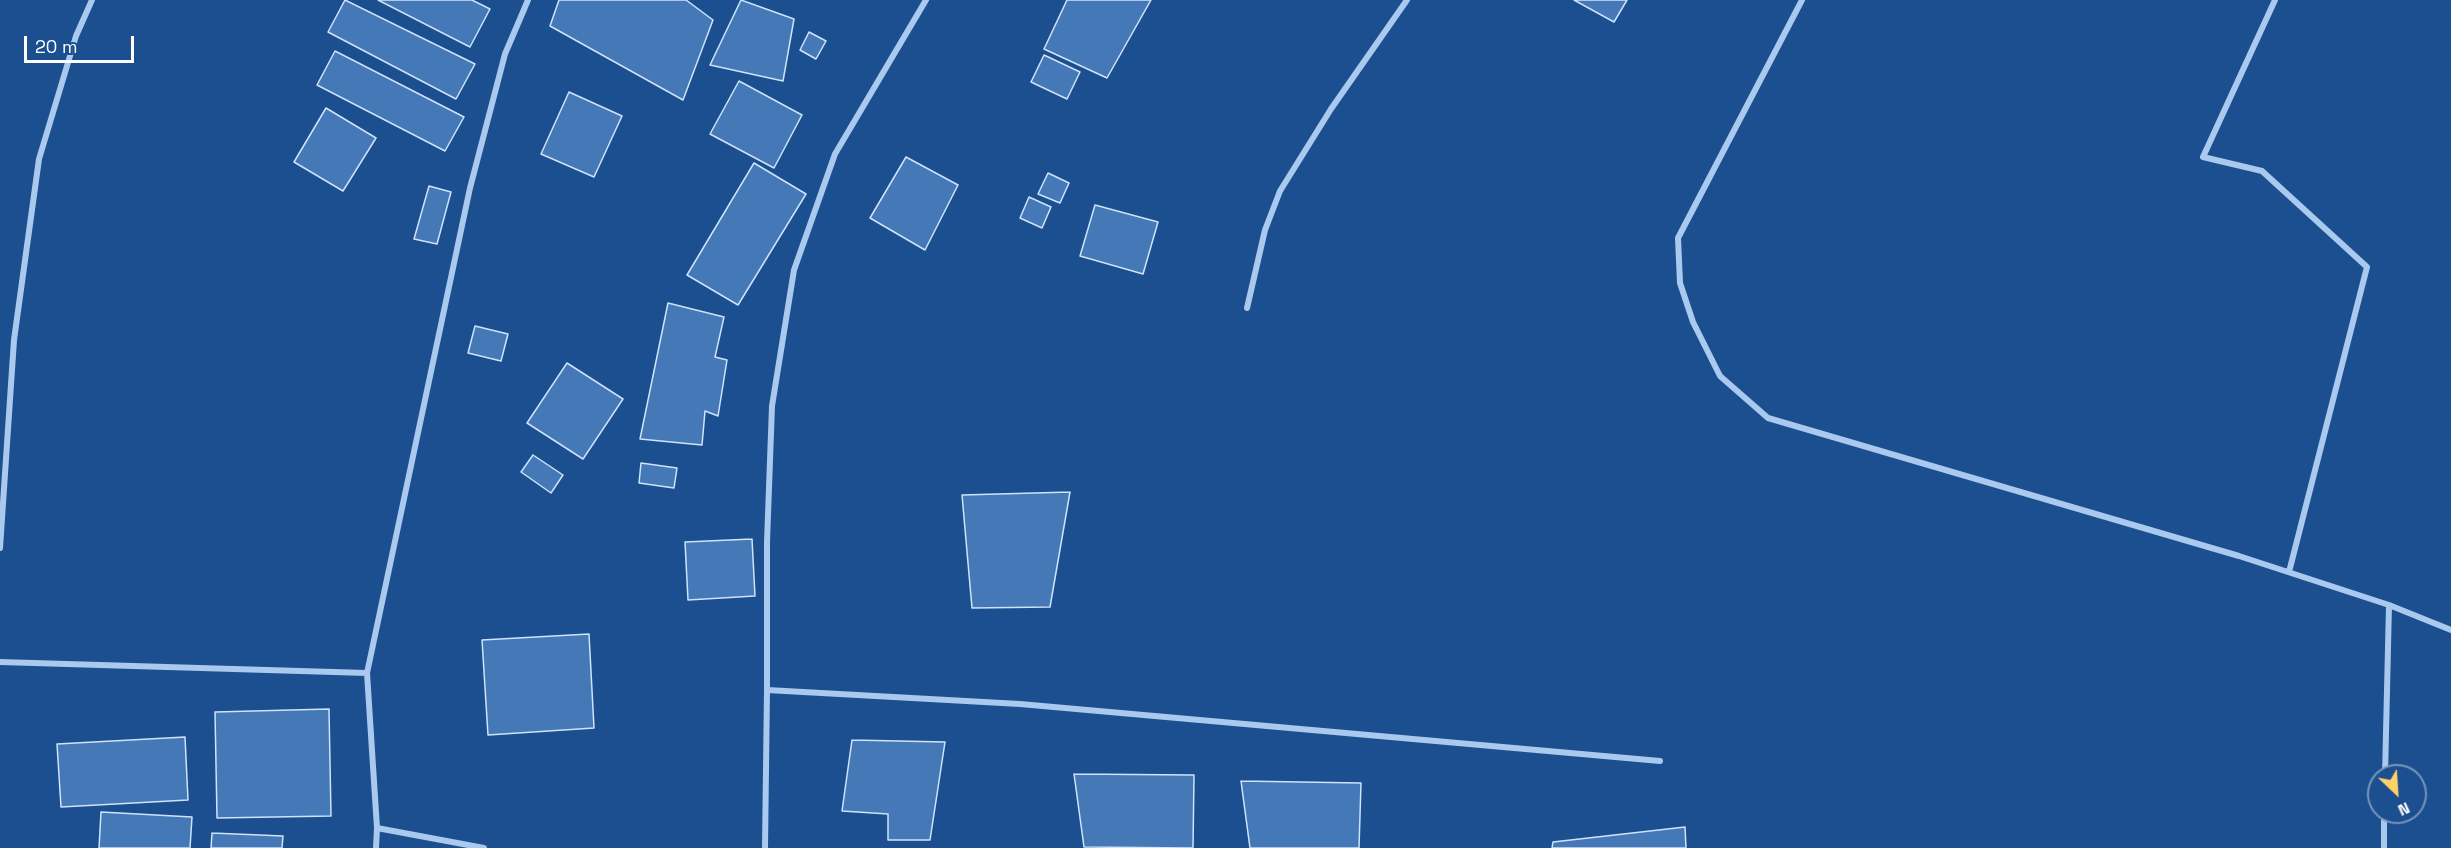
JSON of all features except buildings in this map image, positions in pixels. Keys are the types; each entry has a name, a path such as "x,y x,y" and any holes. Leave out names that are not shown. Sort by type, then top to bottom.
{"street":[{"path":"0,548 14,340 39,159 75,36 92,0"},
{"path":"376,848 377,828 367,673 470,188 505,54 528,0"},
{"path":"765,848 767,542 772,406 794,270 835,154 927,0"},
{"path":"1247,308 1265,230 1280,191 1330,109 1407,0"},
{"path":"1802,0 1678,238 1680,283 1693,322 1720,375 1768,418 2289,572 2389,605 2451,630"},
{"path":"2276,0 2203,157 2262,171 2367,267 2289,572"},
{"path":"2385,764 2389,605"},
{"path":"0,662 367,673"},
{"path":"766,690 1020,704 1660,761"},
{"path":"2384,824 2384,848"},
{"path":"377,828 484,848"}]}
